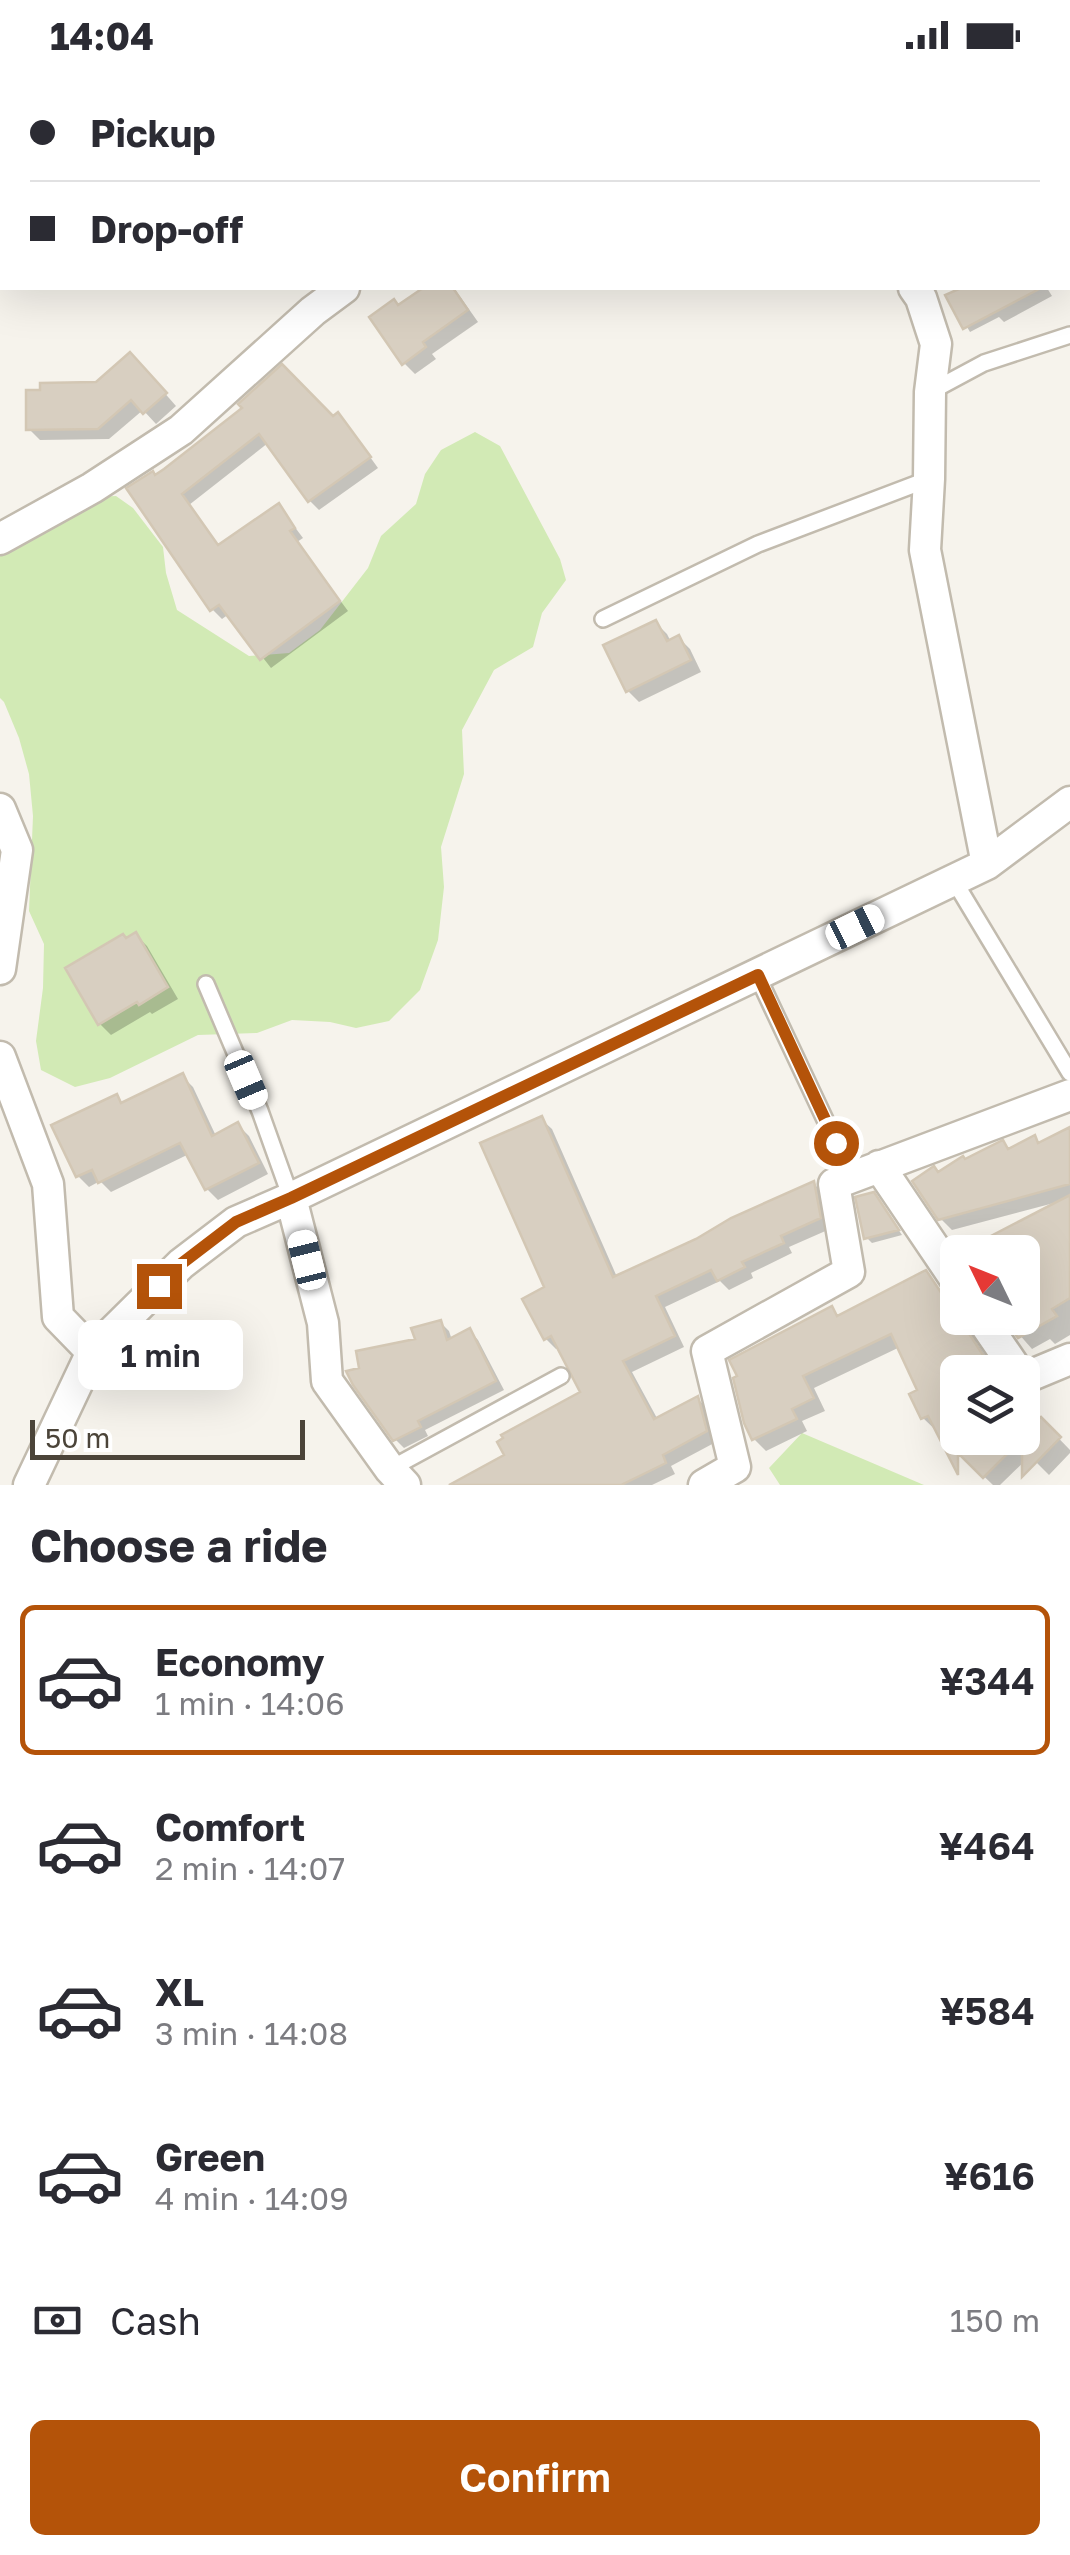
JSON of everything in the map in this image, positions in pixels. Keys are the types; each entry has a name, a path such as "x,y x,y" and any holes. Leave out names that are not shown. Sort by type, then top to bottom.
{"street":[{"path":"0,539 92,488 180,430 304,299 337,290"},
{"path":"915,290 936,344 930,392 925,550 987,864"},
{"path":"29,1485 92,1352 181,1264 236,1222 987,864 1070,802"},
{"path":"0,809 16,850 0,969"},
{"path":"0,1058 48,1184 58,1316 92,1352"},
{"path":"704,1485 734,1467 707,1350 848,1272 834,1184 1070,1095"},
{"path":"866,1171 940,1260"},
{"path":"291,1198 323,1322 327,1381 397,1477"},
{"path":"1040,1372 1070,1359"}],"lane":[{"path":"930,392 984,364 1070,336"},
{"path":"604,619 758,544 930,478"},
{"path":"953,879 1070,1073"},
{"path":"758,975 866,1171"},
{"path":"206,984 291,1198"},
{"path":"397,1477 561,1376"}],"green space":[{"path":"475,432 500,446 560,559 566,580 542,613 533,647 494,670 462,730 464,774 441,847 444,887 438,940 420,990 389,1021 356,1028 292,1020 257,1033 198,1035 110,1078 75,1087 41,1070 36,1041 44,944 29,911 33,816 29,774 19,738 0,698 0,554 96,497 116,496 133,508 163,547 177,610 249,656 289,653 320,630 368,568 381,536 416,504 425,474 441,450"},
{"path":"802,1433 924,1485 780,1485 769,1468"}],"building":[{"path":"420,290 454,290 468,310 423,342 426,347 402,365 369,317 394,299 398,305"},
{"path":"956,290 1037,290 963,329 945,295"},
{"path":"130,352 167,393 143,414 131,400 98,429 26,430 26,390 40,390 40,383 96,382"},
{"path":"282,364 333,416 338,412 371,457 308,502 259,434 182,494 218,545 279,503 295,528 290,531 340,601 260,660 219,605 210,611 126,488 153,471 155,475 164,469 242,408 238,404"},
{"path":"656,620 667,641 679,635 691,660 626,692 603,645"},
{"path":"136,932 168,987 98,1025 65,968 123,934 126,938"},
{"path":"183,1073 212,1136 238,1122 259,1163 205,1190 180,1143 98,1183 92,1170 76,1177 51,1125 117,1094 121,1103"},
{"path":"542,1116 613,1277 814,1181 821,1218 781,1236 784,1243 742,1262 745,1267 717,1281 711,1270 656,1296 675,1336 623,1361 654,1419 698,1396 707,1431 663,1455 666,1463 621,1485 449,1485 504,1455 497,1442 503,1438 501,1435 580,1392 551,1336 544,1340 522,1299 544,1287 480,1143"},
{"path":"1070,1127 1070,1184 938,1220 912,1181 934,1166 938,1172 963,1156 965,1159 1003,1140 1008,1149 1035,1135 1038,1143"},
{"path":"874,1192 899,1230 864,1239 855,1197"},
{"path":"1070,1195 1070,1298 1052,1309 1057,1316 1040,1326 1040,1235 993,1235"},
{"path":"926,1270 940,1291 940,1335 970,1335 983,1355 940,1355 940,1440 928,1416 921,1419 909,1394 917,1390 891,1334 803,1376 814,1398 792,1409 797,1419 752,1440 733,1378 737,1376 729,1360 832,1306 837,1316"},
{"path":"441,1320 447,1340 470,1328 496,1381 418,1421 421,1427 393,1441 346,1371 359,1368 356,1351 415,1339 411,1328"},
{"path":"1041,1417 1061,1437 1022,1477 1022,1455 1040,1455"},
{"path":"948,1455 958,1455 958,1475"},
{"path":"960,1455 1006,1455 983,1478"}],"route":[{"path":"159,1286 236,1222 758,975 836,1143"}]}
